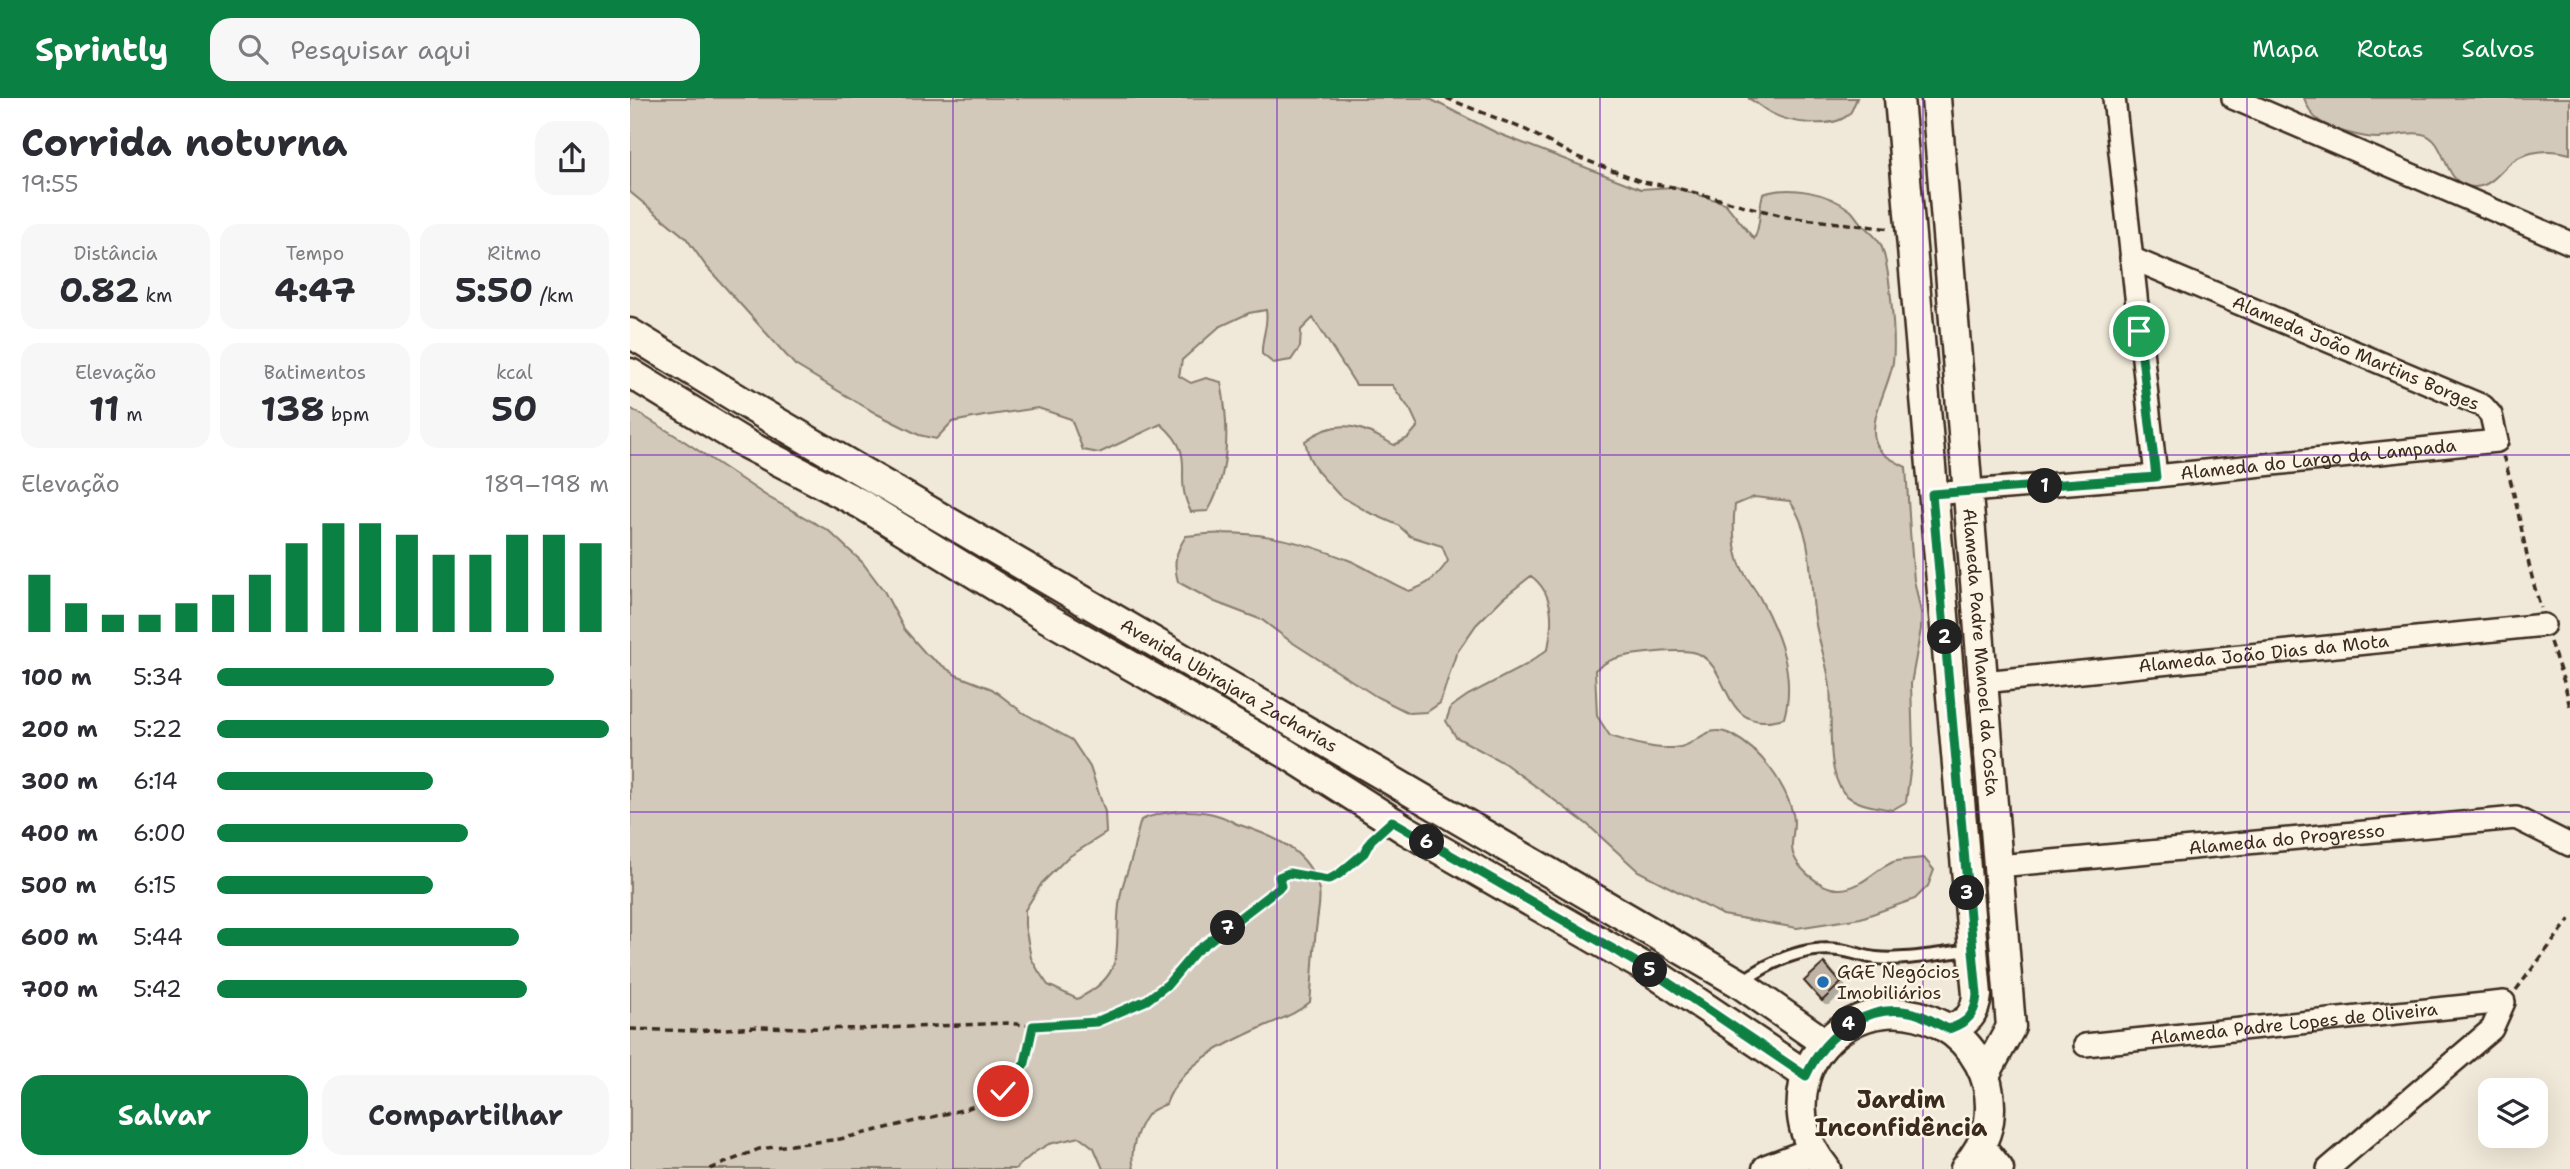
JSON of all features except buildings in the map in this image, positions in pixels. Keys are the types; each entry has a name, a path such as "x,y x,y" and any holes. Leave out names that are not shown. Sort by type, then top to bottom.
{"main road":[{"name":"Alameda Padre Manoel da Costa","path":"1899,98 1977,995 1975,1011 1965,1023 1949,1029"},
{"name":"Alameda Padre Manoel da Costa","path":"1936,98 2011,1027 1985,1075"},
{"name":"Avenida Ubirajara Zacharias","path":"630,333 753,408 1739,983 1825,1043"},
{"name":"Avenida Ubirajara Zacharias","path":"630,373 746,444 861,504 1047,618 1287,754 1392,821 1651,971 1806,1076"},
{"path":"1767,1169 1819,1161 1803,1127 1801,1101 1806,1076 1814,1058 1825,1043 1844,1027 1867,1016 1892,1012 1918,1014 1949,1029 1975,1054 1985,1075 1990,1099 1989,1123 1973,1158 1999,1169"}],"street":[{"path":"2113,98 2156,477"},
{"path":"2233,98 2570,243"},
{"name":"Alameda João Martins Borges","path":"2131,258 2483,406 2491,415 2497,441"},
{"name":"Alameda do Largo da Lampada","path":"1932,494 2156,477 2497,441"},
{"name":"Alameda João Dias da Mota","path":"1983,682 2544,625"},
{"name":"Alameda do Progresso","path":"1998,866 2516,818 2570,845"},
{"path":"2328,1169 2492,1029 2504,1002"},
{"name":"Alameda Padre Lopes de Oliveira","path":"2085,1045 2504,1002"}],"lane":[{"path":"1739,983 1765,965 1782,958 1818,950 1838,949 1874,958 1892,958 1972,950"}],"path":[{"path":"1446,98 1526,130 1575,156 1643,182 1673,187 1787,217 1910,232"},
{"path":"2497,441 2512,484 2544,625 2565,685 2570,708"},
{"path":"630,1029 861,1029 1007,1023 1033,1026 1096,1022 1147,1000 1168,984 1195,952 1281,886 1279,877 1289,873 1328,880 1364,853 1371,840 1392,821"},
{"path":"2504,1002 2525,980 2570,919"},
{"path":"710,1169 759,1149 840,1139 966,1109 986,1101 1003,1091 1025,1063 1033,1026"}],"shaded area":[{"path":"630,98 1428,98 1497,133 1641,189 1673,187 1725,203 1754,239 1763,194 1796,190 1841,204 1851,211 1881,245 1891,303 1893,362 1877,411 1874,431 1880,450 1906,467 1914,580 1921,612 1921,629 1911,684 1913,749 1906,802 1892,810 1866,805 1853,800 1843,792 1837,782 1832,756 1830,687 1816,625 1808,546 1790,501 1754,497 1735,505 1734,518 1735,546 1740,564 1767,612 1784,656 1788,687 1784,718 1764,721 1749,718 1738,710 1710,663 1699,654 1683,651 1621,657 1595,670 1597,716 1610,736 1649,746 1681,747 1715,731 1743,741 1762,758 1778,779 1794,818 1793,854 1802,869 1824,886 1848,888 1893,862 1924,858 1934,870 1928,886 1915,899 1861,918 1797,928 1723,915 1638,871 1588,825 1504,763 1456,737 1446,721 1451,707 1468,695 1526,665 1548,649 1551,619 1548,600 1539,583 1531,576 1503,598 1476,625 1456,654 1440,703 1427,712 1409,713 1377,697 1262,620 1215,602 1178,582 1176,558 1186,536 1209,534 1250,534 1310,546 1351,561 1409,591 1432,580 1448,561 1442,546 1410,536 1398,525 1339,495 1317,471 1309,457 1305,441 1328,428 1350,426 1394,445 1408,438 1418,426 1411,411 1392,385 1356,385 1313,318 1301,330 1300,347 1291,360 1273,363 1262,354 1266,310 1249,313 1219,327 1182,360 1179,376 1191,383 1206,378 1221,382 1226,448 1220,481 1208,511 1191,512 1183,487 1179,447 1161,424 1099,453 1083,450 1071,419 1038,408 952,422 936,439 919,435 877,414 795,365 706,266 686,238 630,192"},
{"path":"1748,98 1857,98 1850,113 1843,118 1834,122 1812,123 1779,117"},
{"path":"2304,98 2570,98 2570,154 2548,151 2519,157 2487,184 2475,187 2464,185 2450,172 2431,138 2411,133 2373,138 2339,130 2316,118"},
{"path":"630,408 768,497 829,531 862,562 884,591 904,629 926,654 956,675 992,689 1022,712 1072,740 1090,767 1105,812 1106,833 1067,858 1042,883 1025,910 1031,958 1048,985 1077,999 1094,989 1112,968 1116,956 1121,893 1141,820 1180,811 1211,813 1277,840 1299,855 1308,865 1320,898 1310,1002 1300,1010 1222,1046 1183,1076 1166,1104 1151,1112 1143,1121 1133,1148 1134,1169 1103,1169 1094,1148 1080,1137 1049,1144 1015,1169 630,1169"}],"place":[{"name":"GGE Negócios Imobiliários","path":"1823,982"}],"district":[{"name":"Jardim Inconfidência","path":"1901,1114"}],"route":[{"path":"1003,1091 1025,1063 1033,1026 1096,1022 1147,1000 1168,984 1195,952 1281,886 1279,877 1289,873 1328,880 1364,853 1371,840 1392,821 1651,971 1806,1076 1825,1043 1844,1027 1867,1016 1892,1012 1918,1014 1949,1029 1965,1023 1975,1011 1977,995 1932,494 2156,477 2139,331"}]}
